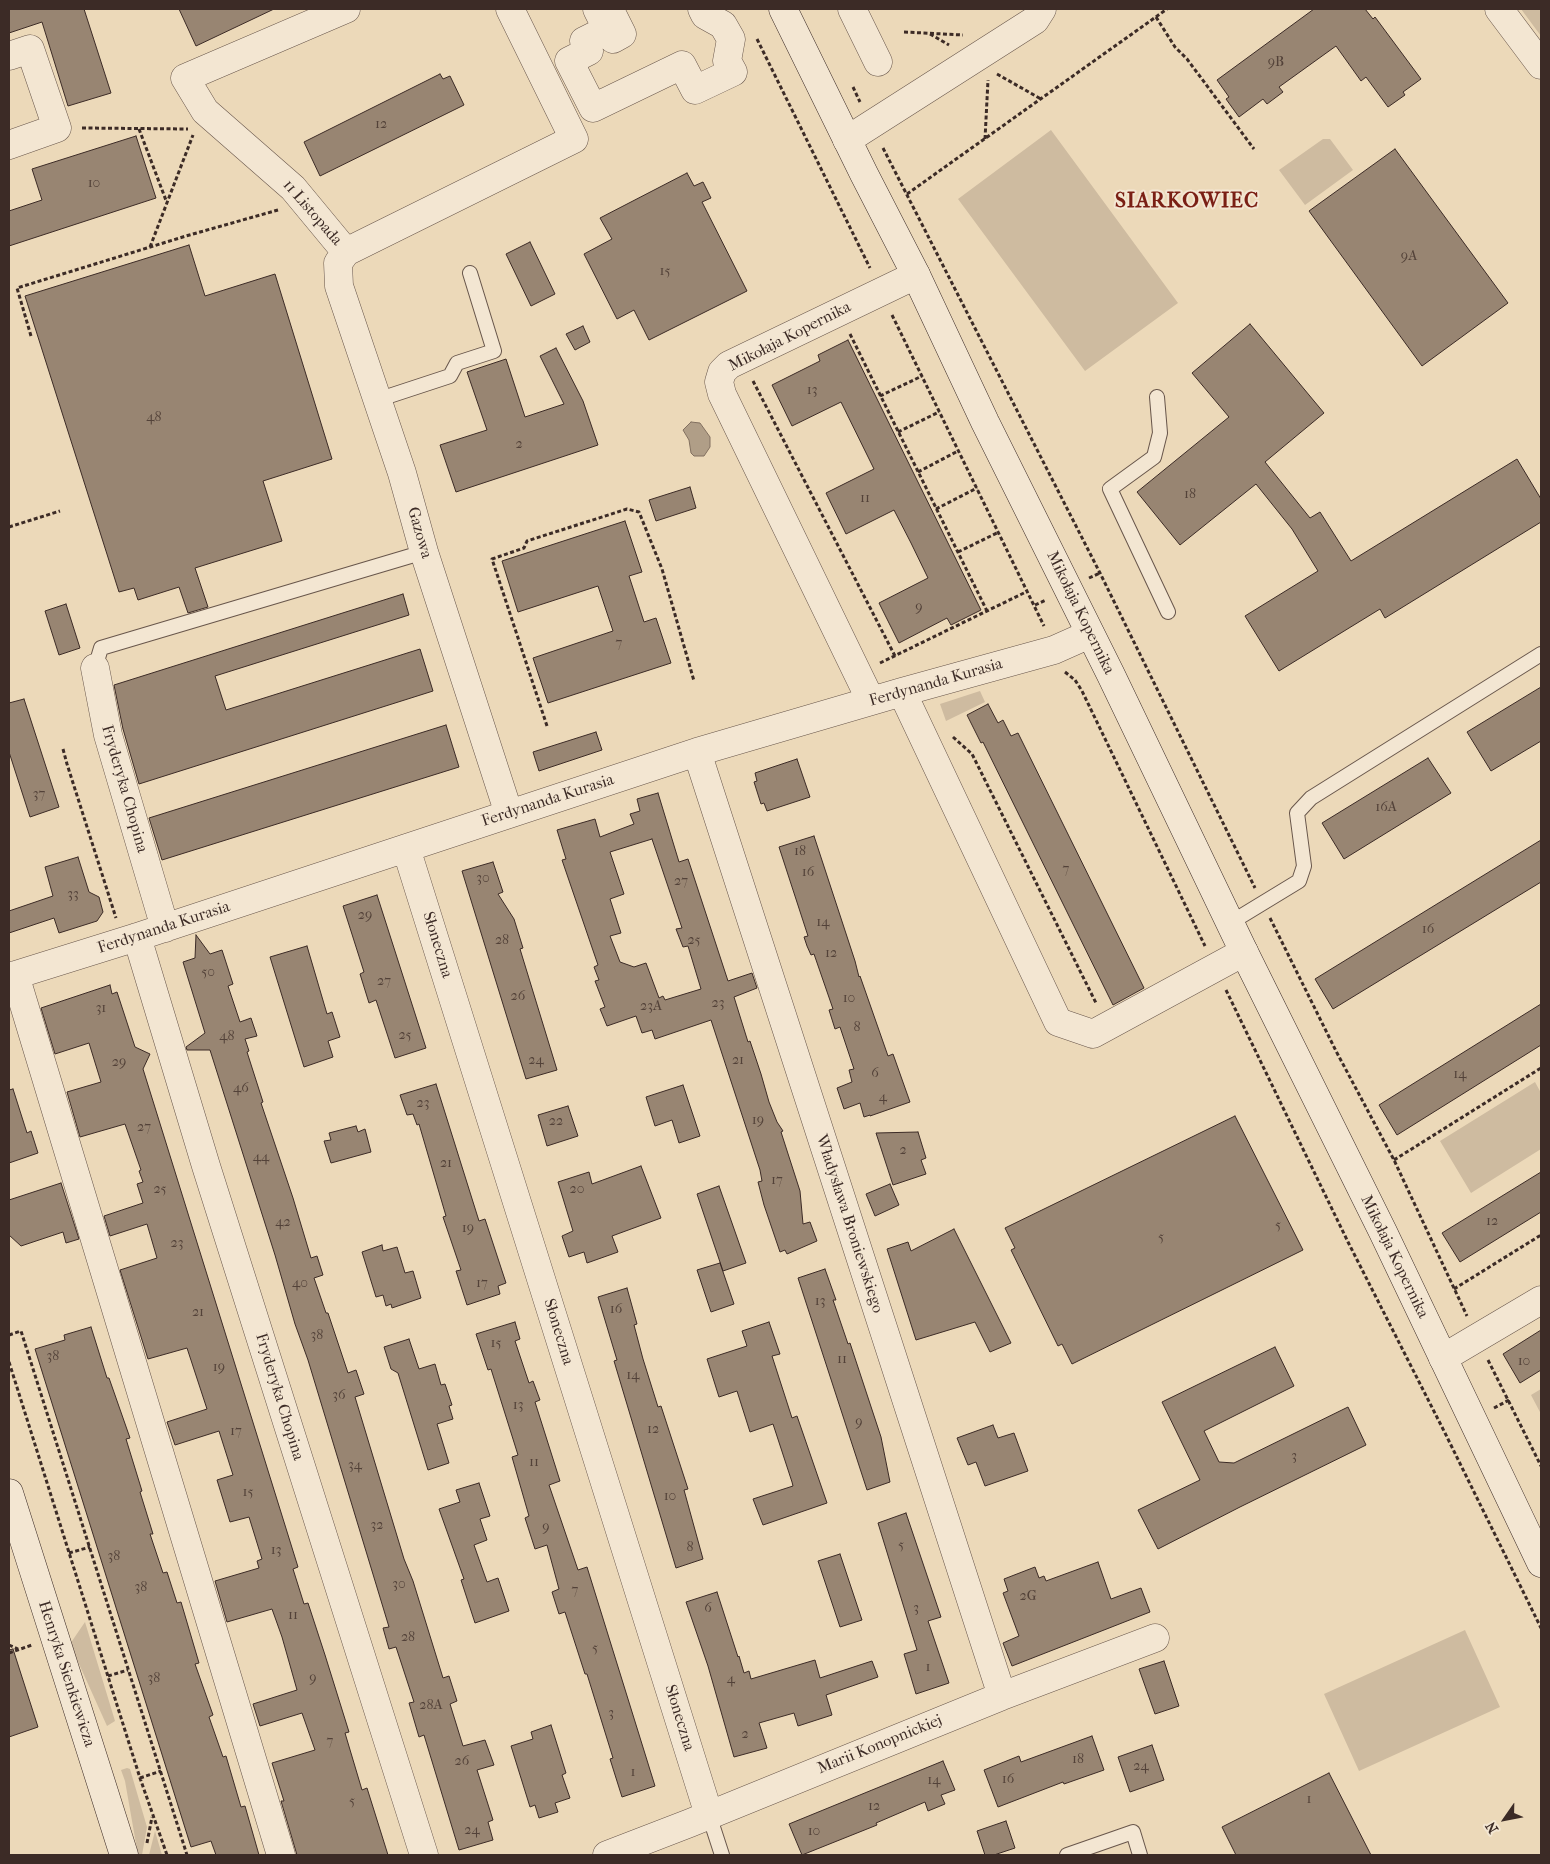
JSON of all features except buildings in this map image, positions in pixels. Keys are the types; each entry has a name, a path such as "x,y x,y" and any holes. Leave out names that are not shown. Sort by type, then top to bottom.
{"street":[{"name":"11 Listopada","path":"346,9 185,78 205,111 293,188 346,252 574,139 510,9"},
{"path":"597,9 603,21 613,16 622,34 613,39 608,29 584,41 589,51 569,61 593,108 682,65 695,90 733,72 728,61 731,39 723,25 705,15 702,9"},
{"name":"Mikołaja Kopernika","path":"783,9 916,275 985,422 1443,1358 1541,1563"},
{"path":"852,9 878,62"},
{"path":"847,140 1028,25 1042,9"},
{"path":"1499,9 1541,65"},
{"path":"9,56 30,48 56,128 9,145"},
{"name":"Gazowa","path":"346,252 338,263 339,286 402,473 424,552 509,814"},
{"name":"Mikołaja Kopernika","path":"871,701 722,394 719,382 722,372 729,365 916,275"},
{"name":"Ferdynanda Kurasia","path":"12,976 128,932 165,928 697,752 1054,650 1090,634"},
{"name":"Fryderyka Chopina","path":"98,658 108,735 165,928"},
{"path":"902,692 1058,1022 1093,1034 1244,952"},
{"name":"Władysława Broniewskiego","path":"697,752 1002,1696"},
{"name":"Słoneczna","path":"406,848 709,1815"},
{"name":"Fryderyka Chopina","path":"128,932 206,1166 424,1855"},
{"path":"12,976 281,1855"},
{"path":"1443,1358 1541,1300"},
{"name":"Henryka Sienkiewicza","path":"9,1493 136,1850"},
{"name":"Marii Konopnickiej","path":"607,1855 1002,1696 1155,1638"}],"lane":[{"path":"377,400 450,376 457,363 494,351 470,273"},
{"path":"1157,397 1160,433 1154,457 1110,489 1168,612"},
{"path":"98,658 424,552"},
{"path":"1230,923 1300,882 1304,866 1297,813 1311,798 1541,654"},
{"path":"709,1815 722,1855"},
{"path":"1067,1855 1133,1832 1140,1855"}],"path":[{"path":"907,194 1167,9"},
{"path":"1155,17 1175,47 1187,59 1254,149"},
{"path":"753,31 873,273"},
{"path":"904,32 969,36"},
{"path":"985,139 988,79"},
{"path":"56,128 196,130 150,247"},
{"path":"138,129 167,203"},
{"path":"886,154 1100,573 1259,897"},
{"path":"31,336 17,288 305,202"},
{"path":"891,311 1028,591 1047,634"},
{"path":"849,332 987,611"},
{"path":"749,373 894,656"},
{"path":"880,396 922,376"},
{"path":"898,432 939,412"},
{"path":"918,472 958,450"},
{"path":"936,509 977,488"},
{"path":"547,726 492,559 524,548 528,541 627,509 639,512 662,569 694,681"},
{"path":"9,528 60,511"},
{"path":"958,552 999,532"},
{"path":"874,666 1028,591"},
{"path":"1062,670 1075,680 1082,691 1207,951"},
{"path":"952,736 972,754 1108,1026"},
{"path":"64,749 66,764 128,932"},
{"path":"1267,913 1336,1051 1394,1160 1468,1319"},
{"path":"1225,986 1348,1242 1541,1628"},
{"path":"1394,1160 1541,1068"},
{"path":"1454,1289 1541,1235"},
{"path":"9,1335 21,1331 187,1855"},
{"path":"1488,1359 1541,1466"},
{"path":"9,1362 152,1816 159,1830 167,1855"},
{"path":"1486,1412 1509,1400"},
{"path":"69,1553 90,1547"},
{"path":"9,1653 35,1644"},
{"path":"9,1645 18,1650"},
{"path":"108,1676 128,1670"},
{"path":"140,1778 160,1771"},
{"path":"136,1850 152,1816"}],"shaded area":[{"path":"1521,9 1541,9 1541,36"},
{"path":"1051,130 1178,303 1085,371 958,199"},
{"path":"1323,139 1330,139 1353,170 1305,205 1279,170"},
{"path":"691,422 700,423 710,437 710,447 704,456 694,456 691,453 689,440 683,430"},
{"path":"980,691 985,702 946,721 940,704"},
{"path":"1535,1082 1541,1093 1541,1149 1471,1193 1440,1141"},
{"path":"1541,1389 1541,1414 1531,1395"},
{"path":"85,1622 115,1721 107,1726 70,1644"},
{"path":"1465,1630 1500,1707 1359,1771 1324,1694"},
{"path":"130,1769 147,1827 142,1855 138,1855 125,1781 121,1770"},
{"path":"155,1831 162,1855 149,1855"}],"district":[{"name":"SIARKOWIEC","path":"1187,202"}]}
